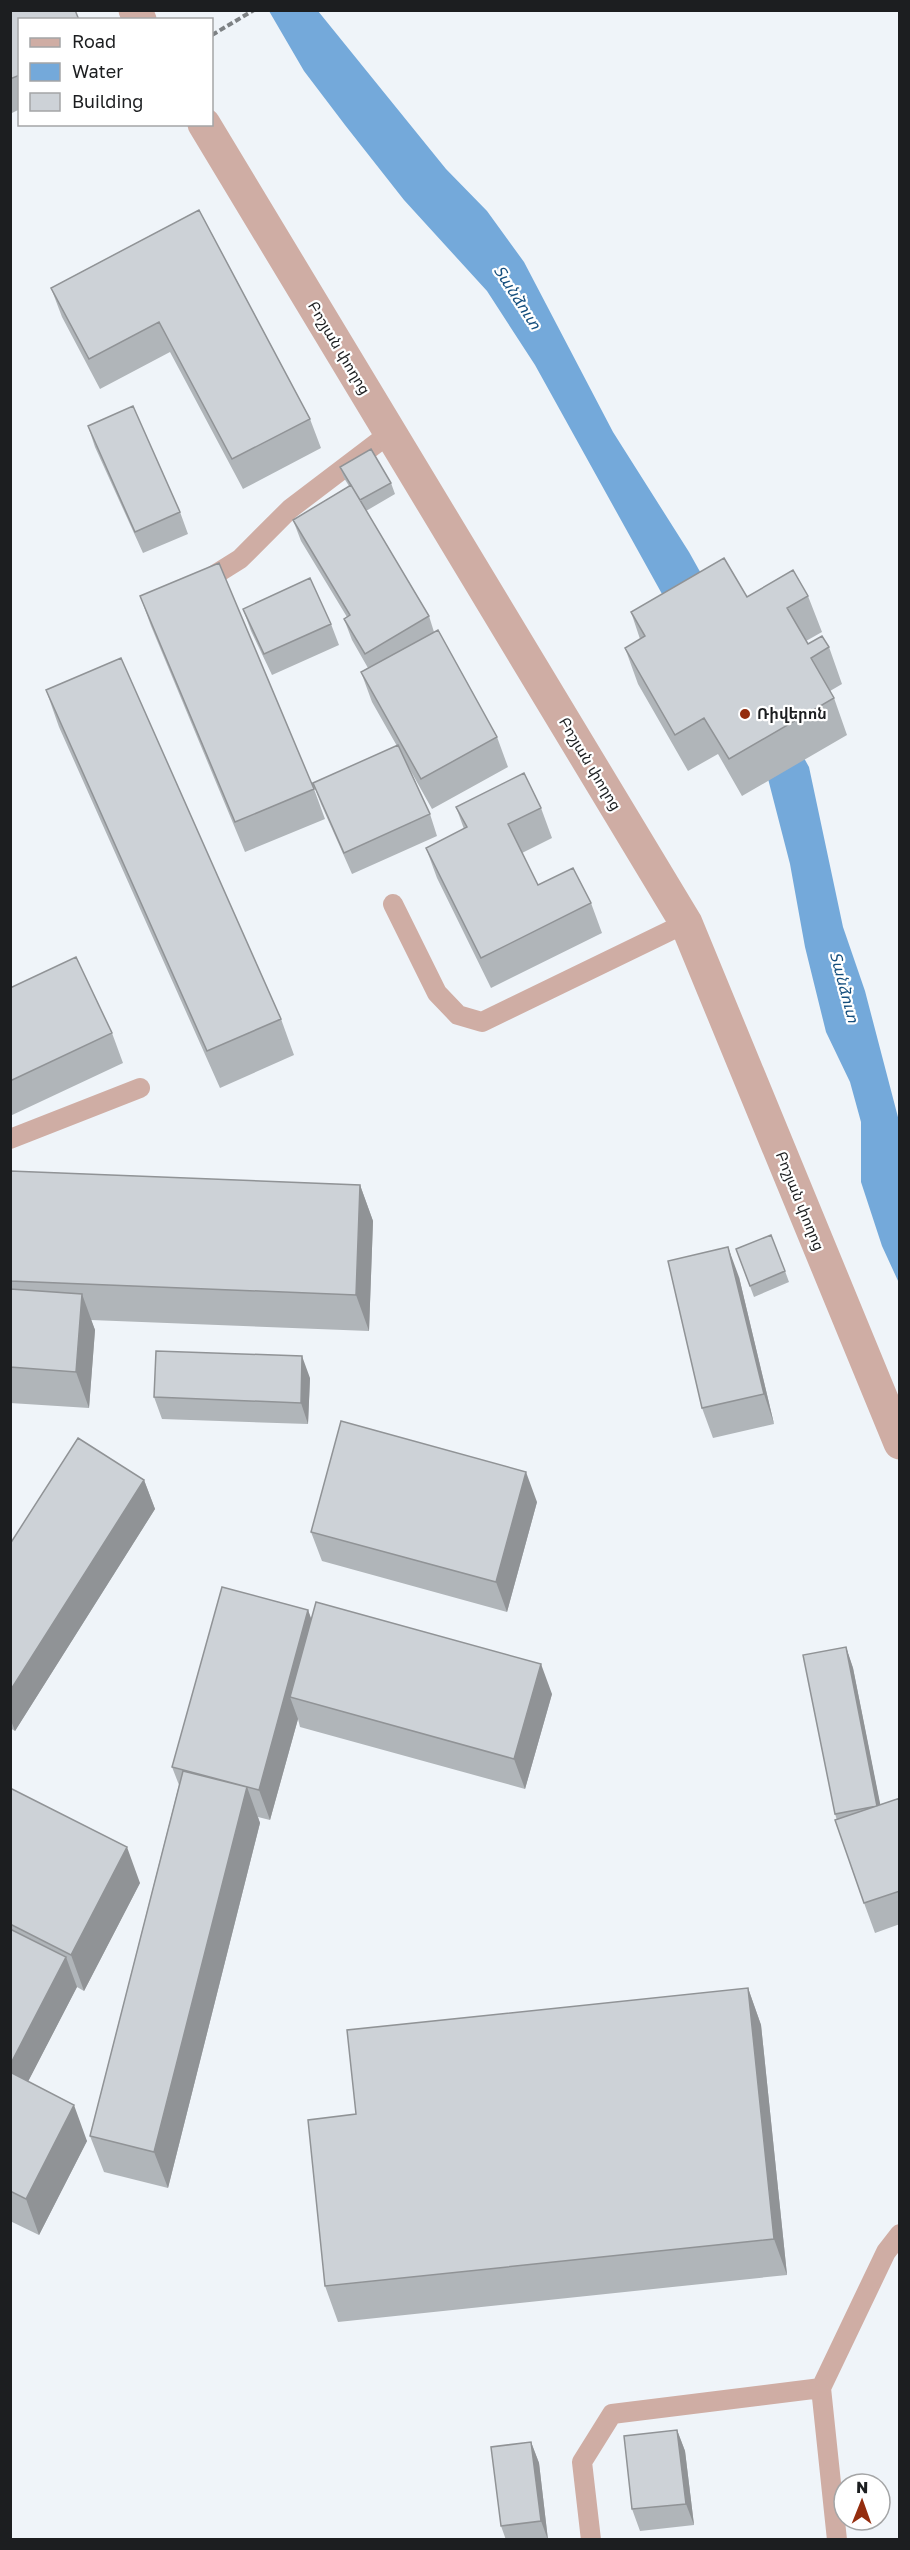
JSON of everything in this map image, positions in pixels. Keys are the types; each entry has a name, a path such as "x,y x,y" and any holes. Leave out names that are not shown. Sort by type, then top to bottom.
{"street":[{"name":"Բոշյան փողոց","path":"205,126 686,923 900,1443"}],"lane":[{"path":"195,587 240,559 290,509 390,433"},
{"path":"393,904 437,993 458,1015 482,1022 686,923"},
{"path":"10,1138 140,1088"},
{"path":"837,2540 821,2388 886,2252 900,2234"},
{"path":"591,2540 582,2462 612,2414 821,2388"}],"path":[{"path":"213,34 254,10"}],"water":[{"name":"Տանձուտ","path":"269,11 318,11 446,169 487,211 524,262 613,432 689,552 809,767 843,927 865,991 899,1121 899,1283 882,1246 861,1182 861,1122 850,1082 826,1032 805,947 790,864 766,771 672,612 535,365 487,291 404,200 345,125 304,71"}],"building":[{"path":"10,10 75,10 78,18 18,18 18,76 10,79"},
{"path":"199,210 310,419 232,459 159,322 89,359 51,288"},
{"path":"133,406 180,512 135,532 88,426"},
{"path":"371,449 391,483 360,500 340,467"},
{"path":"351,485 429,616 365,654 344,619 350,615 293,520"},
{"name":"Ռիվերոն","path":"724,558 747,597 793,570 808,596 787,608 808,644 822,636 829,647 811,658 834,698 729,759 704,718 675,735 625,648 645,636 631,612"},
{"path":"219,563 314,789 235,822 140,596"},
{"path":"310,578 331,624 264,654 243,609"},
{"path":"438,630 497,737 421,779 361,672"},
{"path":"121,658 281,1019 207,1051 46,690"},
{"path":"398,745 430,814 344,853 313,783"},
{"path":"524,773 541,808 508,824 538,885 573,868 591,903 481,958 426,848 467,827 456,807"},
{"path":"76,957 112,1033 10,1081 10,988"},
{"path":"10,1171 360,1185 356,1295 10,1281"},
{"path":"771,1235 785,1271 750,1286 736,1249"},
{"path":"728,1247 764,1394 702,1408 668,1261"},
{"path":"10,1289 82,1294 76,1372 10,1367"},
{"path":"156,1351 302,1356 301,1403 154,1397"},
{"path":"341,1421 526,1472 496,1582 311,1532"},
{"path":"78,1438 144,1480 10,1691 10,1544"},
{"path":"222,1587 308,1610 259,1790 172,1767"},
{"path":"316,1602 541,1664 514,1759 290,1697"},
{"path":"846,1647 877,1806 835,1814 803,1655"},
{"path":"183,1771 247,1787 154,2152 90,2136"},
{"path":"10,1788 127,1847 71,1955 10,1924"},
{"path":"900,1798 900,1891 864,1903 835,1820"},
{"path":"10,1929 66,1957 10,2065"},
{"path":"748,1988 774,2239 325,2286 308,2120 356,2114 347,2030"},
{"path":"10,2072 74,2105 26,2199 10,2191"},
{"path":"677,2430 686,2504 632,2509 624,2436"},
{"path":"531,2442 541,2521 501,2526 491,2447"}],"place":[{"name":"Ռիվերոն","path":"745,714"}]}
